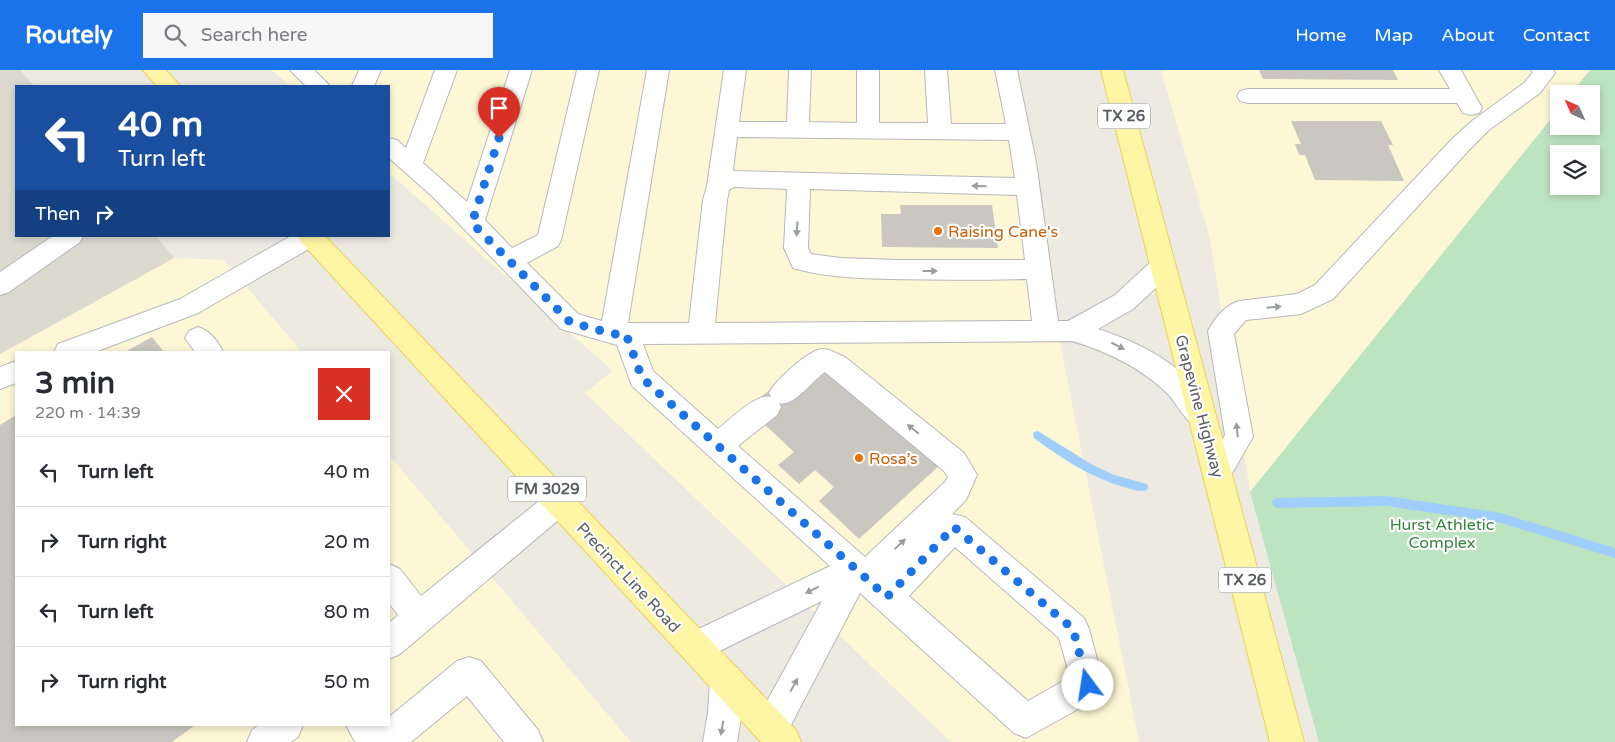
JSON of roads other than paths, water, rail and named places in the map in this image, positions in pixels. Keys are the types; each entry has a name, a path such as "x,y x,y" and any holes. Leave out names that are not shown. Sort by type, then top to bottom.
{"main road":[{"path":"154,70 169,85"},
{"name":"Grapevine Highway","path":"1112,70 1287,742"},
{"name":"Precinct Line Road","path":"311,237 778,735"}],"lane":[{"path":"301,70 319,85"},
{"path":"363,85 370,70"},
{"path":"411,165 446,70"},
{"path":"472,223 521,70"},
{"path":"508,261 548,240 588,70"},
{"path":"658,70 619,334 642,378 718,445 869,581 1026,721 1088,685 1073,629 954,527 869,581 695,647"},
{"path":"701,333 715,200 719,186 735,70"},
{"path":"798,130 800,70"},
{"path":"868,70 868,131"},
{"path":"936,70 940,132"},
{"path":"1006,70 1028,187 1038,268 1059,331"},
{"path":"1450,70 1481,124"},
{"path":"1217,473 1239,438 1221,331 1239,312 1301,304 1324,292 1347,265 1481,124 1532,88 1544,73 1542,70"},
{"path":"1248,96 1464,96"},
{"path":"727,129 1019,132"},
{"path":"390,147 441,191 570,322 619,334 1059,331 1111,342 1147,361 1178,387 1202,418"},
{"path":"719,186 730,180 799,180 1028,187"},
{"path":"799,180 796,248 802,261 820,266 911,270 986,271 1038,268"},
{"path":"0,285 70,237"},
{"path":"69,351 189,306 308,237"},
{"path":"1059,331 1124,302 1163,266"},
{"path":"718,445 823,360 836,365 954,462 963,475 956,491 869,581 778,735"},
{"path":"0,378 15,372"},
{"path":"390,642 559,502"},
{"path":"390,580 419,618"},
{"path":"385,742 469,673 526,742"},
{"path":"720,742 725,713 726,680"},
{"path":"264,742 285,726"},
{"path":"364,726 375,742"}],"waterway":[{"path":"1038,435 1087,468 1127,484 1143,487"},
{"path":"1277,503 1386,501 1501,518 1615,553"}],"place":[{"name":"Raising Cane's","path":"938,231"},
{"name":"Rosa’s","path":"859,458"}],"park label":[{"name":"Hurst Athletic Complex","path":"1442,533"}]}
